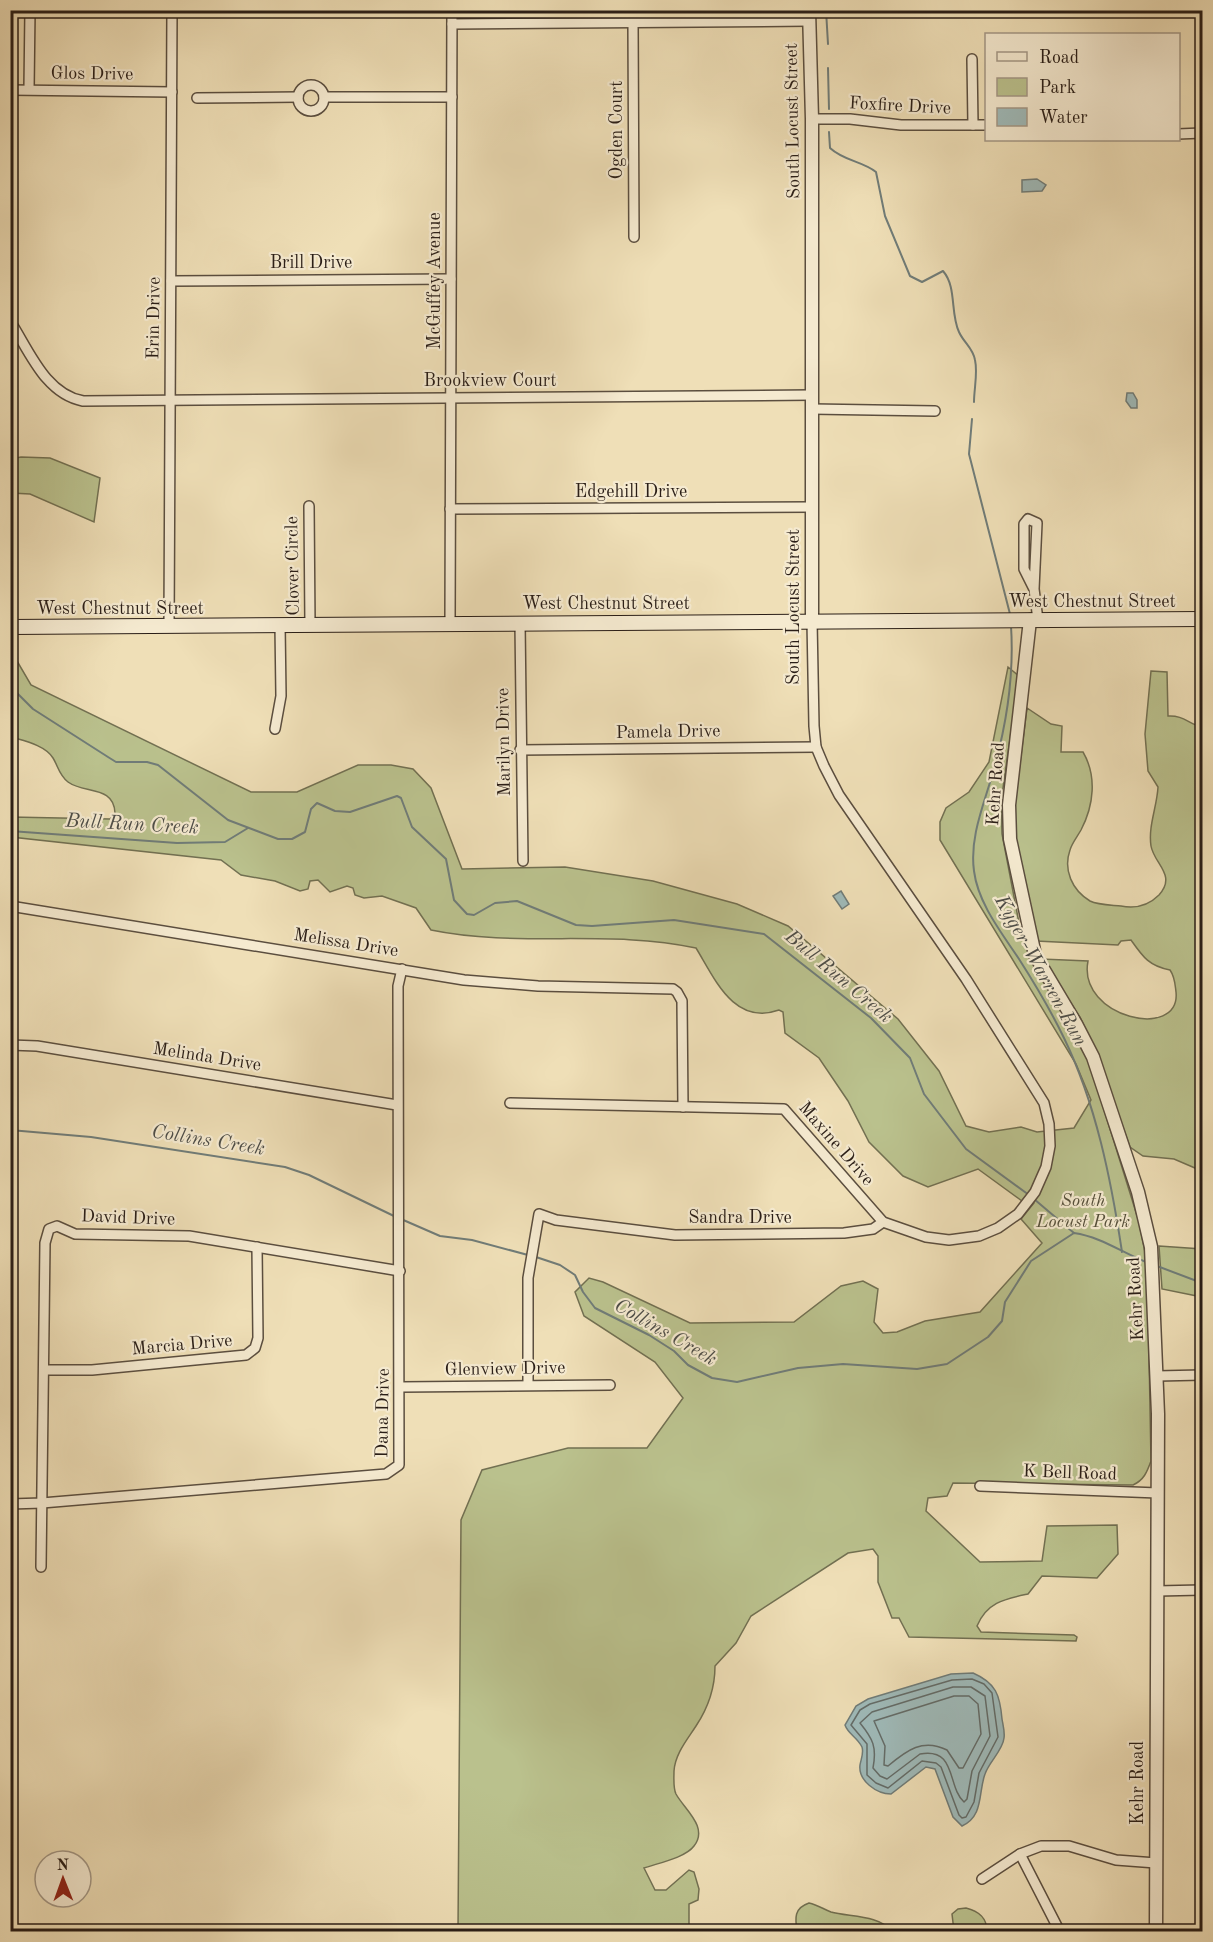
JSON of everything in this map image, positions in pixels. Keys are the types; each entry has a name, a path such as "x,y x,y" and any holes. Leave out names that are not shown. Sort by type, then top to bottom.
{"main road":[{"name":"West Chestnut Street","path":"10,627 1203,619"}],"street":[{"path":"29,89 30,10"},
{"name":"Erin Drive","path":"169,626 172,10"},
{"name":"McGuffey Avenue","path":"450,624 452,10"},
{"path":"452,24 633,22 809,16"},
{"name":"South Locust Street","path":"809,16 812,119 812,621 816,747 839,795 948,952 1034,1086 1047,1113 1050,1136 1046,1167 1035,1192 1018,1214 998,1228 961,1239 926,1237 883,1222"},
{"name":"Ogden Court","path":"633,22 633,237"},
{"path":"972,59 973,125"},
{"path":"309,86 317,87 324,97 321,106 309,111 302,107 298,97 301,90 309,86"},
{"name":"Glos Drive","path":"10,90 172,92"},
{"path":"197,98 298,97"},
{"path":"324,97 452,97"},
{"name":"Foxfire Drive","path":"812,119 850,119 901,125 985,125"},
{"path":"1180,134 1203,133"},
{"name":"Brill Drive","path":"171,281 451,279"},
{"name":"Brookview Court","path":"10,321 52,387 70,399 812,395"},
{"path":"812,409 935,411"},
{"name":"Clover Circle","path":"309,506 310,625"},
{"name":"Edgehill Drive","path":"450,509 812,507"},
{"path":"1023,620 1034,589 1037,523 1028,519 1024,524 1024,569 1034,589"},
{"name":"Kehr Road","path":"1023,620 1009,805 1010,839 1035,955 1077,1024 1092,1058 1138,1192 1151,1247 1157,1376 1158,1493 1156,1932"},
{"name":"Marilyn Drive","path":"520,623 523,861"},
{"path":"275,729 281,696 280,625"},
{"name":"Pamela Drive","path":"520,750 816,747"},
{"name":"Melissa Drive","path":"10,906 474,981 666,988 677,992 682,1001 683,1107"},
{"name":"Dana Drive","path":"10,1504 386,1474 394,1471 401,1459 398,986 402,969"},
{"name":"Melinda Drive","path":"10,1045 38,1046 398,1105"},
{"name":"Maxine Drive","path":"510,1103 784,1109 883,1222"},
{"name":"Sandra Drive","path":"528,1385 530,1256 537,1216 542,1214 556,1220 675,1235 844,1233 873,1228 883,1222"},
{"name":"David Drive","path":"41,1566 45,1243 46,1235 53,1226 75,1234 189,1236 400,1271"},
{"name":"Marcia Drive","path":"44,1370 92,1370 246,1355 255,1348 258,1338 258,1247"},
{"path":"1157,1376 1203,1375"},
{"name":"Glenview Drive","path":"401,1387 610,1384"},
{"name":"K Bell Road","path":"980,1486 1158,1493"},
{"path":"1157,1591 1203,1590"},
{"path":"982,1879 1020,1854 1041,1846 1069,1846 1116,1860 1156,1863"},
{"path":"1020,1854 1060,1932"}],"green space":[{"path":"50,458 100,478 94,522 30,494 11,493 11,459"},
{"name":"South Locust Park","path":"10,649 31,685 251,792 297,792 358,765 391,765 413,769 431,788 462,869 565,867 653,881 737,904 788,926 898,1019 939,1071 966,1126 989,1132 1021,1127 1037,1132 1074,1128 1091,1100 1076,1064 940,840 940,822 946,808 969,792 989,762 1008,667 1019,676 1001,802 1002,834 1019,923 1035,965 1071,1022 1087,1055 1139,1222 1145,1252 1148,1301 1151,1461 1145,1475 1133,1485 953,1483 947,1496 928,1498 926,1511 980,1562 1042,1561 1047,1526 1117,1525 1118,1554 1097,1578 1042,1576 1028,1594 1004,1600 991,1607 977,1626 981,1632 1074,1635 1077,1637 1076,1641 909,1637 899,1618 892,1618 878,1582 878,1556 873,1549 848,1553 751,1616 736,1643 715,1666 714,1682 707,1705 679,1753 674,1771 675,1792 694,1818 699,1832 698,1839 694,1846 684,1854 644,1868 655,1890 666,1890 689,1870 694,1872 699,1889 698,1900 689,1904 689,1931 458,1931 461,1520 482,1470 568,1448 647,1448 683,1398 655,1362 584,1316 575,1292 589,1278 603,1282 690,1323 794,1322 841,1286 863,1281 878,1289 874,1322 883,1333 897,1332 925,1321 980,1312 1042,1243 1021,1219 1034,1203 1025,1197 1022,1201 978,1169 928,1187 903,1176 869,1142 848,1101 819,1058 785,1033 783,1012 779,1010 763,1013 738,1006 719,985 696,948 630,940 497,938 431,930 416,908 382,896 364,898 355,895 353,888 347,886 330,892 318,880 310,881 308,889 300,891 275,881 241,875 221,860 11,837 11,817 110,819 115,813 113,804 104,794 68,782 53,758 45,750 11,737"},
{"path":"1151,671 1167,672 1168,716 1178,717 1202,727 1202,809 1197,828 1202,830 1202,1171 1174,1159 1143,1156 1130,1147 1099,1060 1080,1017 1042,959 1088,961 1089,981 1098,997 1112,1009 1147,1019 1163,1016 1173,1007 1176,992 1172,973 1147,960 1131,940 1121,941 1118,945 1036,941 1017,852 1013,819 1027,708 1051,724 1062,726 1061,752 1083,752 1090,771 1092,791 1089,811 1068,857 1071,879 1078,891 1090,901 1126,907 1146,904 1159,895 1166,881 1153,852 1150,839 1158,787 1148,771 1145,734"},
{"path":"1159,1246 1202,1249 1202,1297 1162,1289"},
{"path":"809,1903 831,1912 872,1919 891,1931 797,1931 798,1911"},
{"path":"966,1908 981,1916 986,1923 987,1931 954,1931 952,1914 958,1909"}],"water":[{"path":"1037,179 1046,185 1042,191 1022,192 1022,180"},
{"path":"1127,393 1133,393 1137,400 1137,408 1131,408 1126,401"},
{"path":"841,891 849,904 842,909 833,896"},
{"path":"973,1673 987,1681 998,1697 1004,1736 1001,1747 985,1774 977,1810 969,1822 962,1826 953,1817 935,1769 926,1767 891,1794 880,1792 870,1786 860,1771 862,1747 845,1725 856,1706 868,1699 951,1674"}],"waterway":[{"name":"Kyger-Warren Run","path":"826,10 828,44"},
{"name":"Kyger-Warren Run","path":"828,68 829,109"},
{"name":"Kyger-Warren Run","path":"829,132 830,148 841,156 876,172 885,216 910,276 922,282 943,271 947,277 952,292 956,325 975,360 974,402"},
{"name":"Kyger-Warren Run","path":"972,419 969,454 1010,614"},
{"name":"Kyger-Warren Run","path":"1011,626 1010,679 1006,714 974,844 976,883 985,906 1043,998 1075,1063 1101,1142 1122,1252"},
{"name":"Bull Run Creek","path":"10,686 33,709 116,762 147,762 158,765 228,820 278,839 292,839 305,832 311,809 317,803 335,811 350,812 397,796 401,798 412,827 446,859 454,900 467,914 474,915 495,903 517,901 576,925 592,926 674,920 764,934 871,1018 910,1058 924,1094 966,1149 1029,1195"},
{"name":"Bull Run Creek","path":"10,831 177,843 225,842 248,828"},
{"name":"Collins Creek","path":"10,1130 91,1137 285,1167 309,1175 396,1217"},
{"name":"Bull Run Creek","path":"1034,1199 1074,1233"},
{"name":"Collins Creek","path":"401,1219 440,1236 472,1240 528,1255"},
{"name":"Collins Creek","path":"533,1256 560,1265 575,1275 583,1292 595,1308 649,1335 674,1351 688,1365 712,1378 737,1382 798,1368 843,1364 917,1369 947,1364 988,1337 1002,1321 1005,1302 1031,1261 1074,1233 1102,1241 1146,1262"},
{"name":"Collins Creek","path":"1157,1266 1202,1283"}]}
